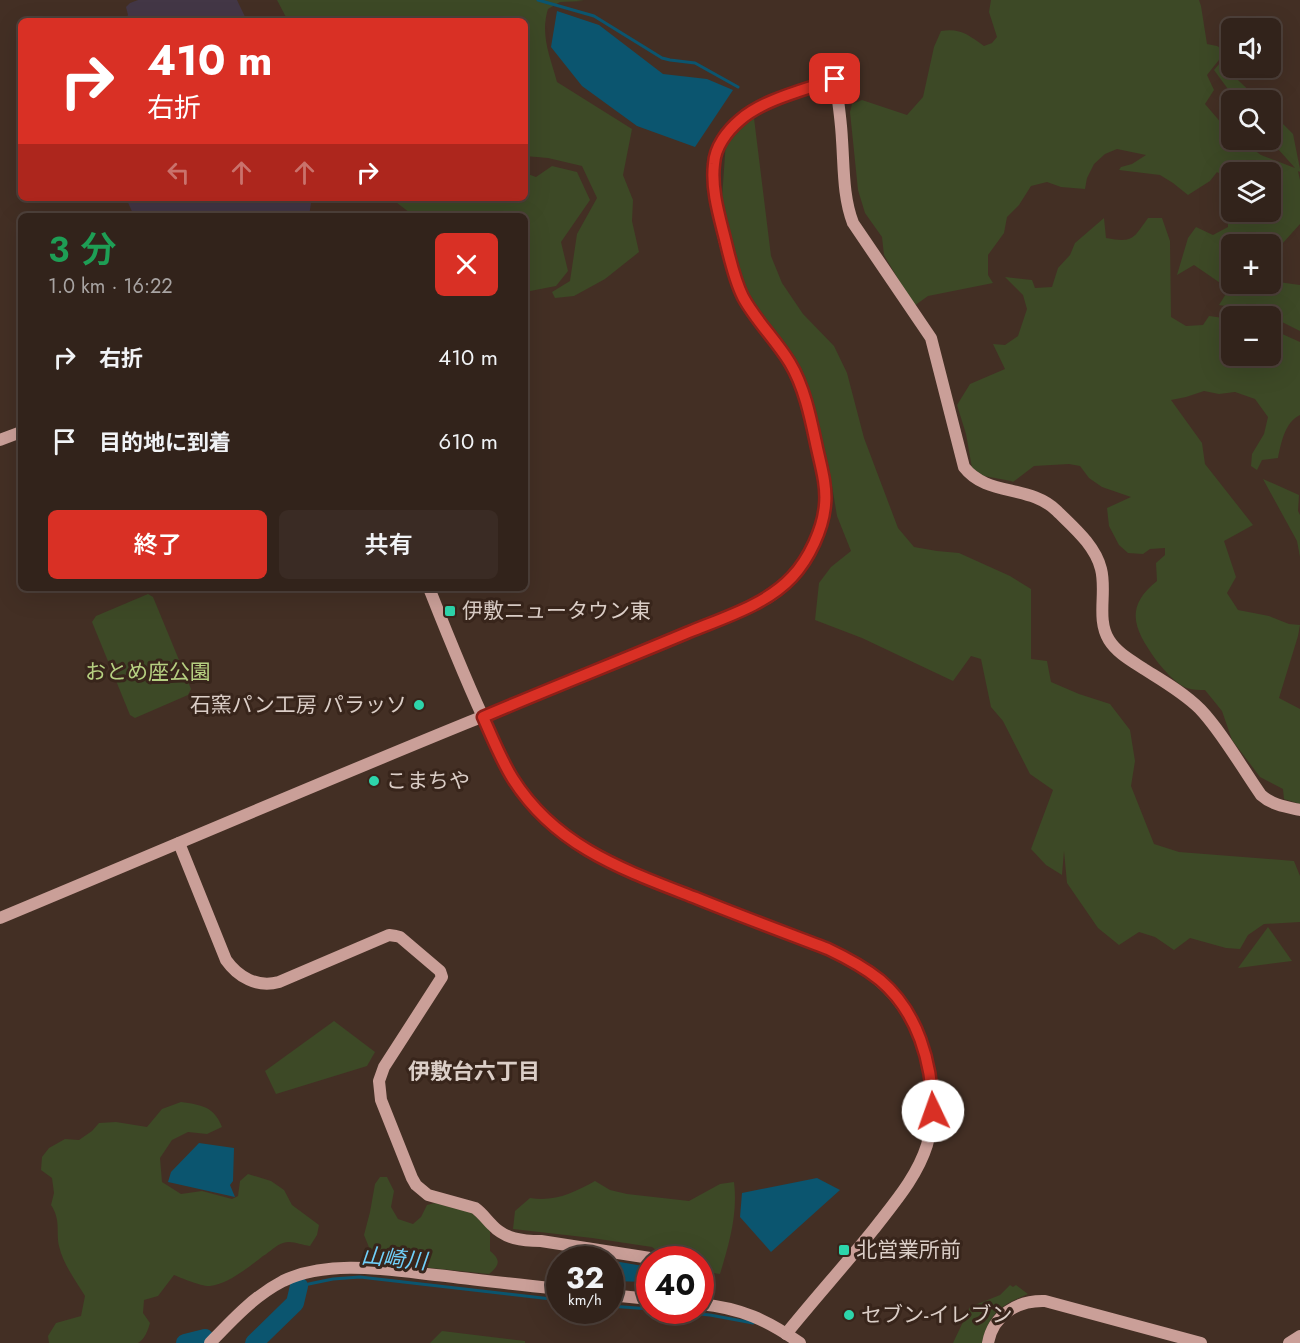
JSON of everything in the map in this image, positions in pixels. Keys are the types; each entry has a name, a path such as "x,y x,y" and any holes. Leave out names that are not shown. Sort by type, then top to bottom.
{"street":[{"path":"0,918 763,601 792,578 806,557 818,532 825,504 823,476 800,384 780,347 744,299 734,275 718,213 714,164 723,138 741,119 756,109 779,99 835,79 848,209 853,223 931,338 964,467 977,479 1037,497 1047,501 1055,508 1084,540 1101,569 1102,620 1105,633 1111,643 1121,653 1173,688 1199,709 1211,722 1256,789 1265,798 1300,810"},
{"path":"0,440 18,433"},
{"path":"430,591 483,717 512,778 551,823 569,838 606,861 632,873 850,959 895,994 909,1015 927,1058 933,1091 933,1111 923,1154 914,1174 892,1206 786,1334"},
{"path":"179,843 226,960 232,968 247,979 271,984 279,982 389,935 400,937 440,970 442,977 384,1067 379,1082 381,1100 412,1178 423,1191 436,1198 475,1208 498,1231 511,1238 636,1256"},
{"path":"210,1343 241,1311 272,1287 296,1276 320,1270 347,1268 386,1270 546,1287"},
{"path":"988,1343 994,1324 1007,1310 1035,1300 1201,1343"},
{"path":"714,1306 732,1308 761,1319 800,1343"},
{"path":"1289,1343 1300,1336"}],"shaded area":[{"path":"138,0 237,0 246,18 126,18 128,15 126,7"},
{"path":"127,201 311,201 309,213 133,213"}],"green space":[{"path":"277,0 584,1 560,2 548,9 545,37 557,82 632,129 623,175 633,200 632,221 639,252 605,279 574,296 555,298 552,292 570,281 577,234 597,198 582,166 548,158 528,156 528,18 286,18"},
{"path":"991,0 1199,0 1207,44 1221,48 1221,57 1207,75 1214,90 1205,104 1221,123 1221,150 1254,150 1279,162 1221,162 1221,174 1217,172 1210,181 1188,195 1160,175 1119,170 1146,155 1117,149 1105,154 1094,164 1087,178 1085,189 1061,187 1047,182 1031,186 1019,205 1007,217 1004,233 988,255 988,275 993,283 928,296 914,306 884,255 882,237 865,213 858,190 850,112 852,104 862,100 907,115 923,97 934,47 941,31 959,32 984,46 992,43 997,37 989,12"},
{"path":"1220,63 1221,78 1236,78 1248,90 1229,90 1214,70"},
{"path":"753,110 771,256 782,283 803,314 834,346 847,373 864,438 898,528 914,547 959,553 1010,576 1031,589 1031,659 1047,661 1051,682 1110,704 1130,730 1135,761 1131,786 1154,844 1179,852 1294,861 1300,876 1300,922 1264,924 1248,935 1240,949 1226,948 1190,938 1174,950 1155,937 1139,932 1119,945 1098,928 1067,883 1064,851 1062,875 1046,865 1031,849 1053,790 1030,774 1003,721 991,707 981,659 971,656 953,681 862,638 815,620 819,583 831,567 851,551 837,516 829,468 803,382 752,312 721,212 726,141"},
{"path":"1281,122 1293,134 1300,169 1300,172 1298,171 1300,224 1281,244 1281,234 1221,234 1221,284 1194,265 1177,275 1188,238 1196,227 1213,235 1228,227 1228,222 1281,222 1281,163 1295,168 1279,150 1281,150"},
{"path":"552,166 577,172 590,200 561,242 568,271 556,286 528,291 528,213 410,213 395,201 528,201 528,174 536,177"},
{"path":"1104,218 1106,238 1122,240 1132,238 1148,218 1162,218 1170,241 1171,317 1186,326 1203,325 1209,316 1221,318 1221,366 1281,366 1281,333 1300,342 1300,415 1287,428 1278,458 1262,460 1257,470 1251,466 1252,454 1264,434 1268,417 1255,399 1235,392 1219,394 1204,391 1171,400 1202,443 1205,464 1253,525 1224,541 1236,577 1227,593 1238,610 1300,625 1279,698 1300,709 1300,804 1284,799 1283,789 1260,777 1232,740 1222,711 1205,690 1187,688 1174,680 1156,660 1143,639 1138,629 1136,610 1146,591 1157,581 1156,563 1165,555 1165,548 1150,549 1143,554 1128,553 1119,545 1109,526 1107,508 1131,497 1102,487 1089,478 1080,466 1069,464 1034,466 1013,482 984,476 972,468 966,434 957,405 970,384 1005,369 993,344 1005,345 1018,336 1027,309 1023,295 1005,277 1032,280 1035,288 1052,287 1058,268 1070,255 1075,243"},
{"path":"1281,282 1300,285 1300,331 1281,322 1281,306 1219,305 1226,294 1281,294"},
{"path":"1263,479 1299,495 1300,557 1297,541"},
{"name":"おとめ座公園","path":"148,594 153,597 191,689 188,695 135,718 130,715 92,622 96,616"},
{"path":"1268,927 1292,961 1238,968"},
{"path":"334,1021 375,1052 367,1066 276,1094 265,1071"},
{"path":"181,1102 201,1106 211,1111 222,1127 207,1134 188,1132 172,1140 160,1158 162,1182 181,1194 202,1191 232,1199 238,1196 240,1181 248,1174 271,1181 284,1190 292,1205 319,1225 317,1235 310,1246 290,1242 280,1244 238,1274 217,1285 202,1285 174,1275 158,1296 144,1300 143,1313 150,1323 144,1337 138,1343 49,1343 48,1336 56,1323 81,1316 85,1296 61,1253 57,1221 51,1205 54,1193 52,1178 41,1170 42,1157 49,1148 65,1139 79,1140 99,1123 116,1122 147,1127 162,1109"},
{"path":"380,1177 387,1177 394,1191 391,1207 398,1219 413,1224 421,1217 427,1205 435,1203 472,1213 490,1230 490,1251 498,1262 495,1268 489,1274 375,1262 364,1235 375,1184"},
{"path":"595,1181 610,1190 627,1194 689,1201 720,1184 734,1182 734,1217 720,1274 714,1273 714,1246 645,1246 513,1229 515,1211 530,1198 556,1198"},
{"path":"1010,1285 1013,1287 1016,1285 1028,1294 1010,1302 998,1311 988,1324 982,1343 953,1343 970,1307 1000,1295"},
{"path":"442,1331 525,1341 525,1343 430,1343"}],"water":[{"path":"557,11 599,25 663,74 707,79 733,90 695,147 637,126 582,86 551,47"},
{"path":"199,1143 234,1148 233,1181 230,1185 235,1197 168,1182 171,1172"},
{"path":"817,1178 840,1190 771,1252 740,1217 742,1193"},
{"path":"624,1263 636,1265 636,1282 624,1281"}],"waterway":[{"path":"538,0 594,16 662,58 695,63 738,87"},
{"name":"山崎川","path":"299,1286 333,1279 360,1277 546,1298"},
{"name":"山崎川","path":"254,1343 295,1303 299,1286"},
{"name":"山崎川","path":"624,1307 636,1308"},
{"name":"山崎川","path":"714,1316 753,1323"},
{"name":"山崎川","path":"185,1343 205,1338"}],"place":[{"name":"伊敷ニュータウン東","path":"450,611"},
{"name":"石窯パン工房 パラッソ","path":"419,705"},
{"name":"こまちや","path":"374,781"},
{"name":"北営業所前","path":"844,1250"},
{"name":"セブン-イレブン","path":"849,1315"}],"district":[{"name":"伊敷台六丁目","path":"474,1071"}],"route":[{"path":"835,79 779,99 756,109 741,119 723,138 714,164 718,213 734,275 744,299 791,364 800,384 810,418 823,476 825,504 814,543 792,578 763,601 483,717 512,778 551,823 587,851 632,873 828,949 850,959 881,981 895,994 920,1038 931,1075 933,1111"}]}
